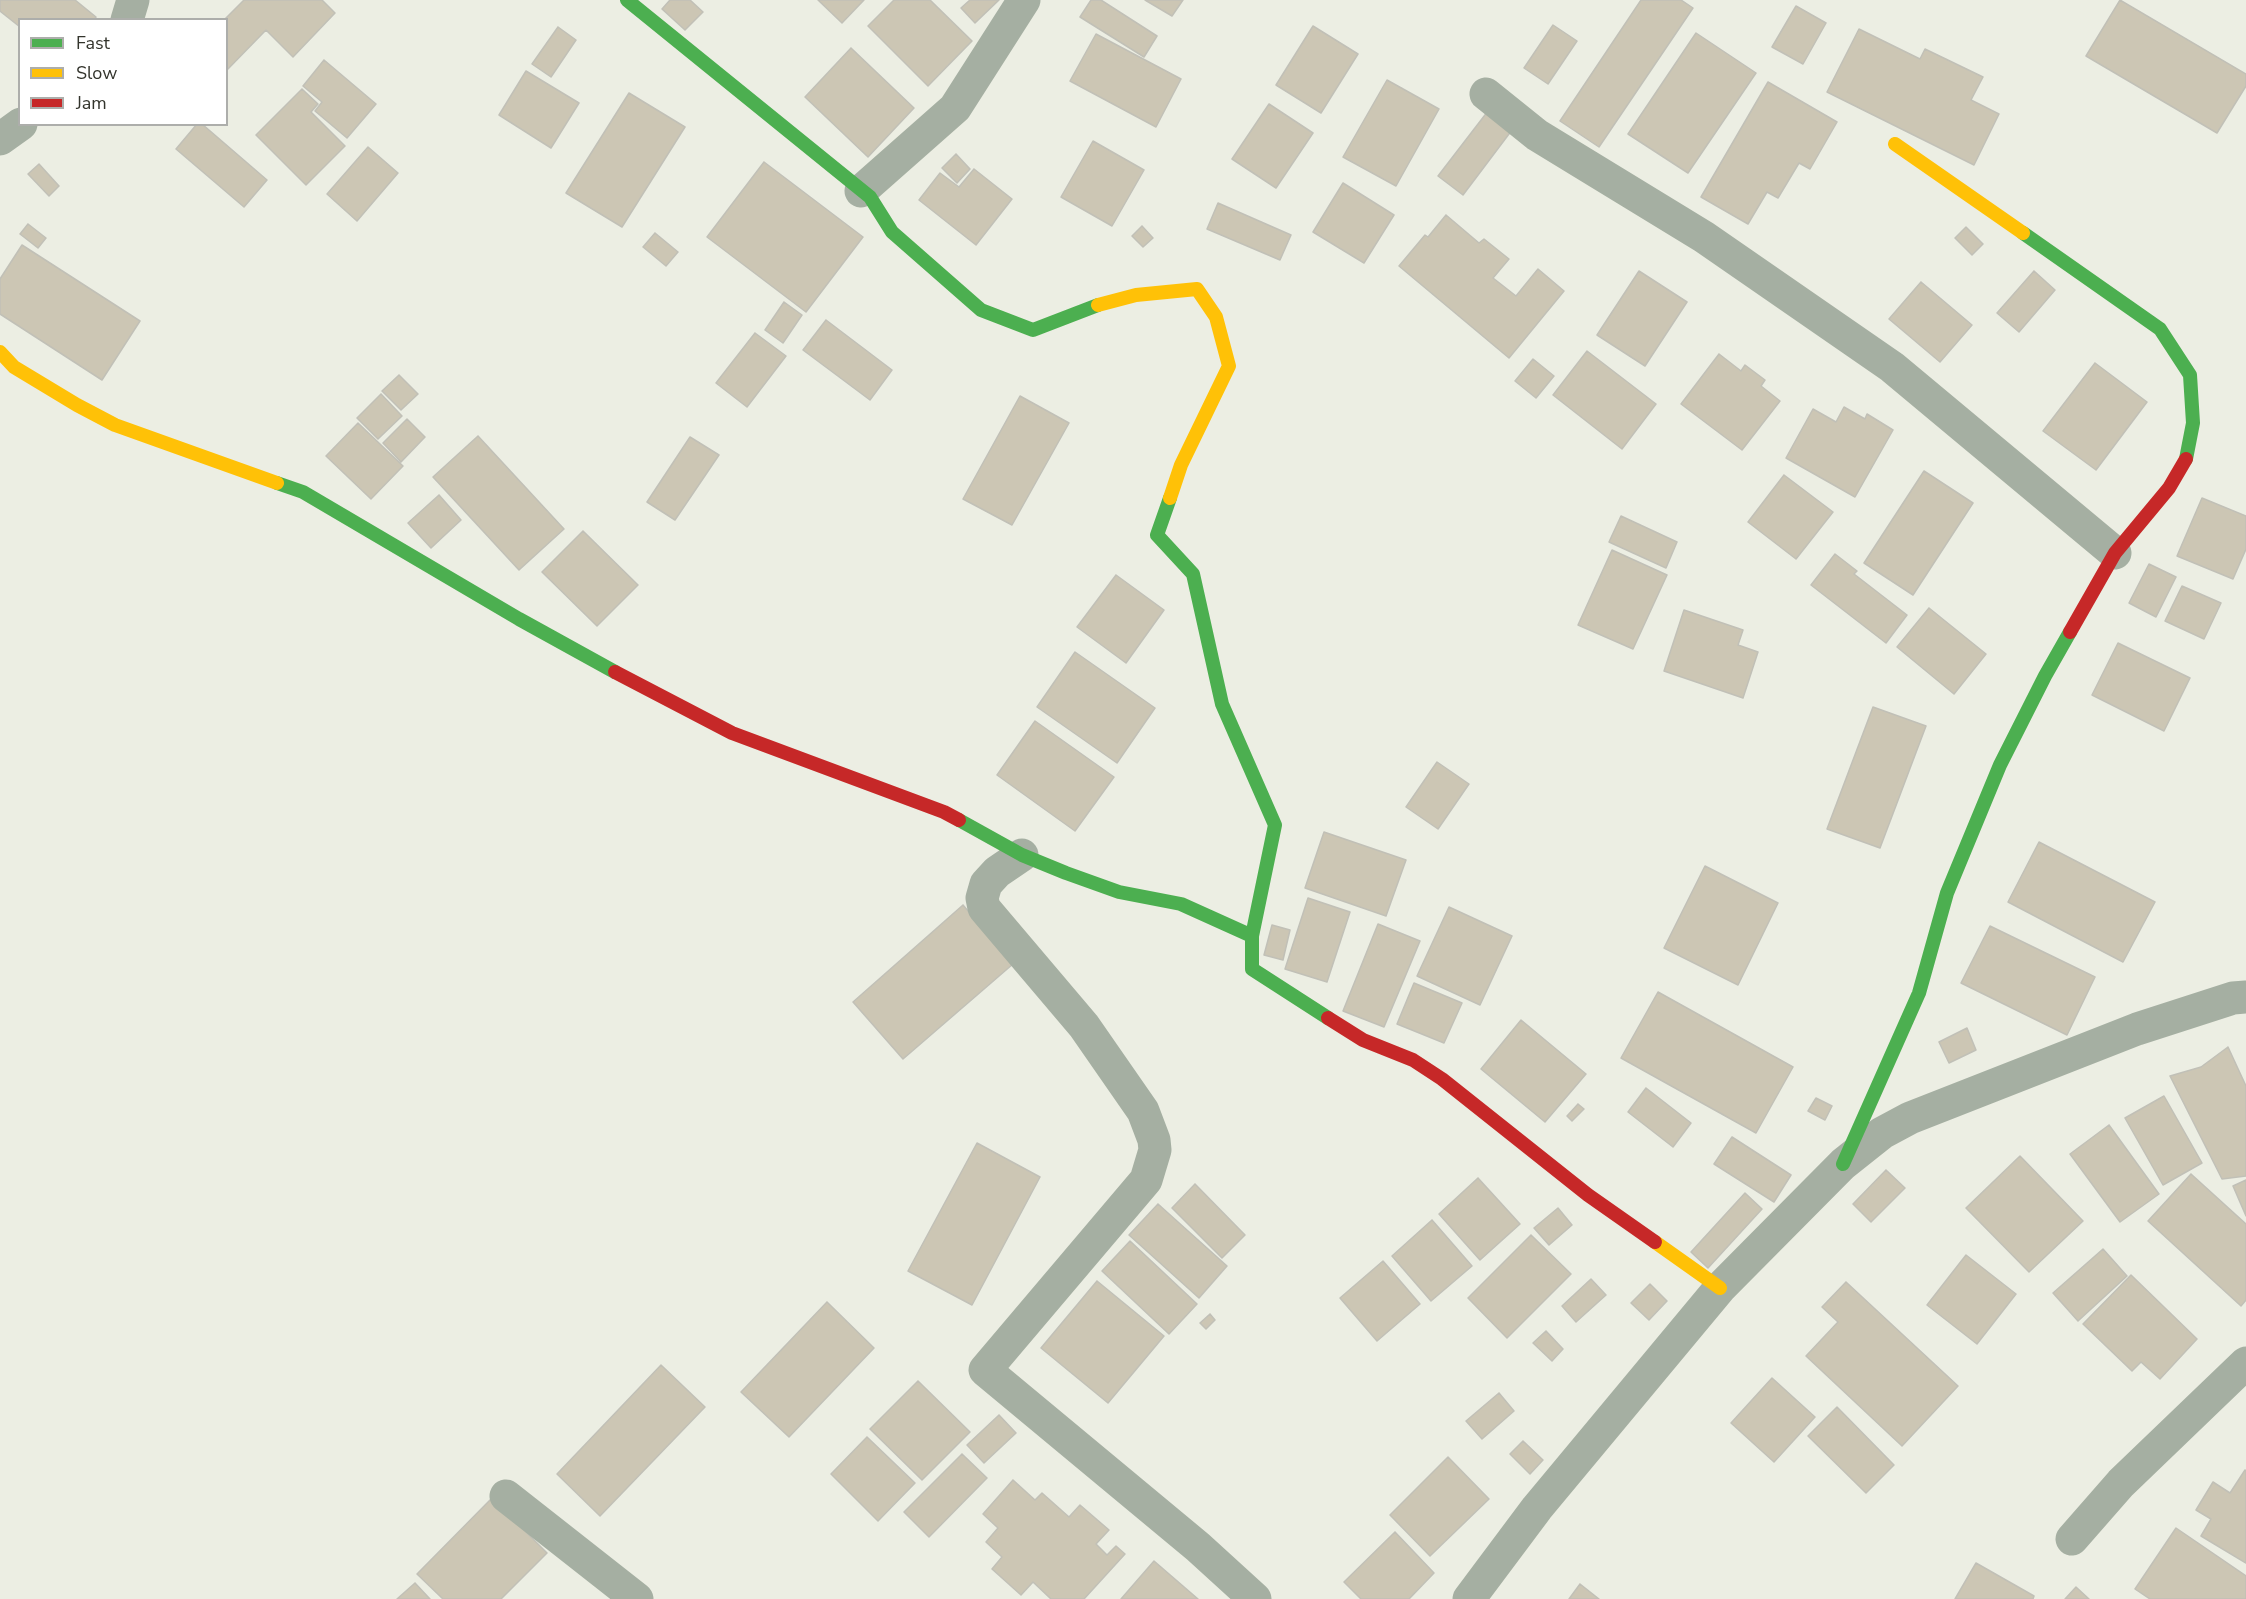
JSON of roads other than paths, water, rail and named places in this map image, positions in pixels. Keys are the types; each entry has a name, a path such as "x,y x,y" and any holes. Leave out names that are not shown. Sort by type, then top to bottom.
{"street":[{"path":"128,18 133,0"},
{"path":"627,0 870,197 892,232 981,310 1033,330 1089,307 1136,295 1197,290 1216,317 1229,366 1181,465 1157,536 1193,574 1222,704 1275,825 1252,936 1252,969 1363,1040 1413,1060 1442,1078 1588,1195 1720,1288"},
{"path":"861,191 955,108 1024,0"},
{"path":"1486,94 1537,135 1704,237 1892,367 2115,553"},
{"path":"0,139 18,126"},
{"path":"1843,1164 1919,993 1947,893 2000,765 2045,676 2115,553 2169,488 2187,462 2193,423 2190,375 2160,329 1895,144"},
{"path":"0,352 14,367 115,425 303,492 519,618 661,697 732,733 944,812 1022,855 1119,892 1181,904 1252,936"},
{"path":"1022,855 998,872 986,884 982,898 984,908 1084,1026 1143,1111 1154,1140 1155,1150 1146,1180 985,1370 1198,1547 1255,1599"},
{"path":"1469,1599 1537,1508 1720,1288 1843,1164 1882,1133 1910,1118 2137,1029 2233,998 2246,998"},
{"path":"2072,1539 2121,1483 2246,1363"},
{"path":"506,1496 637,1599"}]}
